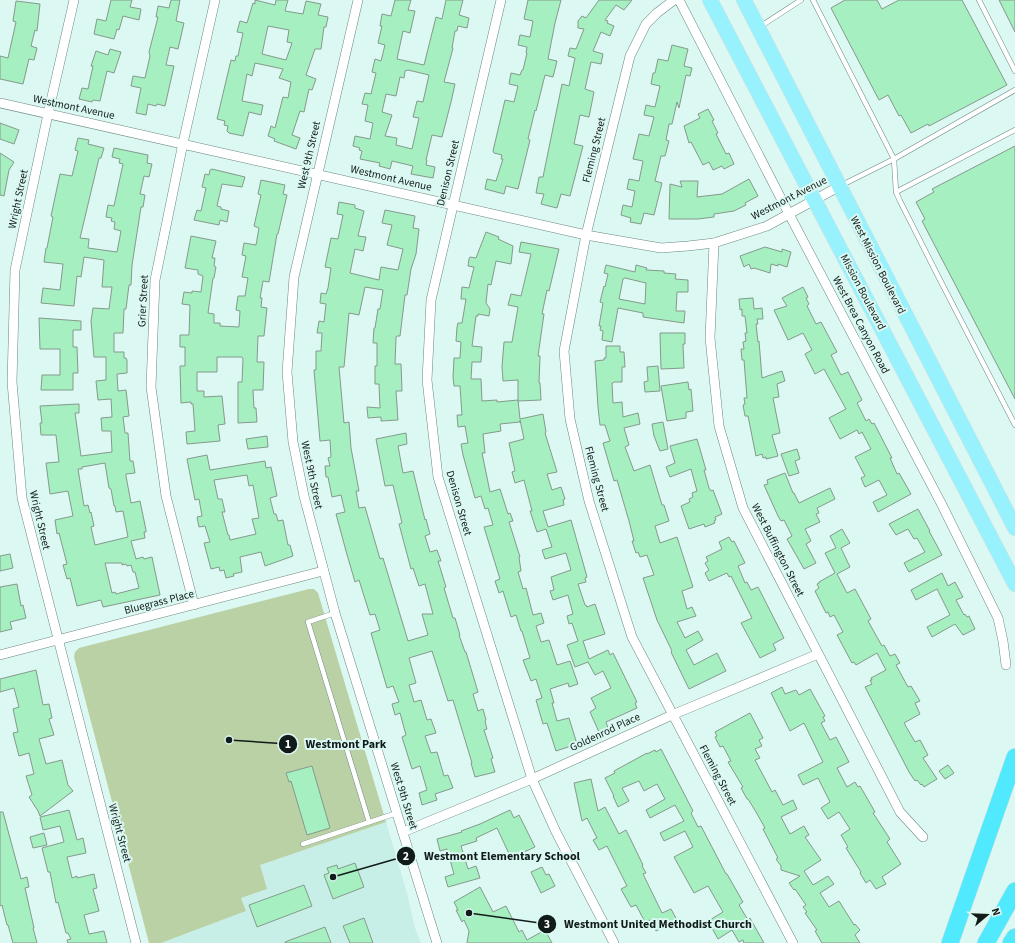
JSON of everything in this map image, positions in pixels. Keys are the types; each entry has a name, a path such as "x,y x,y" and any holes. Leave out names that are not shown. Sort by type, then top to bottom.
{"highway":[{"path":"950,943 1015,757"},
{"path":"986,943 1015,891"},
{"path":"1012,943 1015,937"}],"main road":[{"name":"Mission Boulevard","path":"710,0 1015,584"},
{"name":"West Mission Boulevard","path":"744,0 838,187 1015,528"}],"street":[{"name":"Wright Street","path":"74,0 15,270 12,382 22,498 57,640 136,943"},
{"name":"Grier Street","path":"194,606 166,496 151,387 155,280 183,143 216,0"},
{"name":"West 9th Street","path":"358,0 294,277 287,372 293,442 304,496 323,571 437,943"},
{"name":"Denison Street","path":"501,0 431,300 427,380 438,477 532,780 556,832 614,943"},
{"name":"Fleming Street","path":"674,0 646,24 630,56 586,236 564,351 570,419 589,501 632,637 793,943"},
{"name":"West Brea Canyon Road","path":"679,0 789,214 941,503 998,618 1006,665"},
{"name":"Westmont Avenue","path":"0,103 183,143 586,236 661,248 714,243 767,226 838,187"},
{"name":"West Buffington Street","path":"714,243 710,338 719,426 743,508 900,812 923,836"},
{"name":"Bluegrass Place","path":"0,655 194,606 323,571"},
{"name":"Goldenrod Place","path":"403,832 532,780 672,715 818,654"}],"lane":[{"path":"758,28 802,0"},
{"path":"813,0 894,159 896,192 938,278 1015,425"},
{"path":"979,0 1015,71"},
{"path":"838,187 894,159 1015,90"},
{"path":"896,192 1015,130"},
{"path":"335,613 308,622 369,822"},
{"path":"303,844 397,813"}],"shaded area":[{"path":"386,822 407,893 415,928 421,943 161,943 246,911 241,898 259,865"}],"green space":[{"path":"309,589 314,589 318,593 386,822 260,865 267,889 241,898 246,911 161,943 149,943 74,657 75,652 79,648"}],"building":[{"path":"111,0 132,0 130,7 141,9 139,20 123,16 119,30 117,29 114,39 94,34 97,19 106,21"},
{"path":"171,0 180,0 176,21 184,23 178,49 170,47 166,65 174,66 165,106 148,104 146,115 136,113 141,88 131,86 133,76 145,78 150,56 149,52 158,17 156,17 158,6 169,8"},
{"path":"255,0 275,5 276,0 288,0 285,11 303,14 306,1 321,4 318,15 328,17 326,27 324,27 321,49 315,49 306,75 316,79 312,90 309,89 304,112 300,111 292,135 300,138 296,149 274,141 275,139 268,136 271,126 275,128 283,97 288,98 291,82 279,78 283,69 255,63 252,76 247,74 242,101 263,105 261,115 249,112 243,136 229,133 227,131 228,126 224,125 225,121 217,119 231,60 235,61 236,56 238,56 243,33 237,32 240,21 247,23 253,3 255,4","holes":["268,26 289,30 287,42 292,43 286,60 262,54"]},
{"path":"395,0 411,0 408,10 415,11 410,33 403,31 397,59 424,65 436,17 442,19 446,0 463,0 459,15 469,18 467,28 458,26 457,31 455,31 453,48 444,82 455,84 451,102 442,137 432,135 426,160 426,165 435,167 433,178 411,174 413,166 392,161 390,169 379,166 380,163 360,159 362,151 359,150 360,148 353,146 355,136 370,139 373,123 365,121 368,105 362,104 365,93 371,94 376,73 372,72 375,59 381,61 385,45 378,43 382,26 380,26 382,14 391,16","holes":["408,70 429,75 423,102 417,101 413,117 419,118 412,149 396,145 397,138 385,136 392,115 382,112 386,94 396,96 400,77 404,78 405,71"]},
{"path":"528,0 561,0 548,59 557,61 553,77 545,75 528,139 530,140 518,189 506,186 504,194 485,189 487,179 496,181 503,159 501,159 502,155 494,153 493,151 505,100 514,102 518,86 509,84 511,73 520,75 523,70 527,53 527,47 518,45 520,35 530,37 533,21 524,19"},
{"path":"599,0 632,0 624,10 616,5 605,20 608,21 607,23 614,26 610,36 601,32 593,51 603,54 601,64 591,62 585,89 594,92 589,117 580,115 574,144 583,146 570,196 561,194 557,208 541,204 544,194 536,193 539,177 543,177 562,84 569,86 575,58 568,56 570,48 576,49 584,29 578,28 578,21 582,16 586,18"},
{"path":"845,0 877,0 882,9 899,0 962,0 1007,85 929,126 928,124 911,133 901,115 899,116 888,95 879,100 831,8"},
{"path":"999,0 1015,0 1015,32"},
{"path":"16,1 40,4 37,31 35,30 31,46 37,48 34,60 29,59 23,84 0,79 0,56 8,58 16,22 13,21"},
{"path":"672,45 688,49 684,66 692,68 690,76 686,75 679,108 677,102 672,124 669,124 666,140 669,141 665,156 661,156 655,181 662,183 654,215 644,213 641,224 630,222 631,218 621,215 623,205 632,207 635,191 627,189 629,179 639,181 643,161 633,159 639,134 649,136 654,117 644,115 646,105 655,107 660,86 651,84 653,73 655,73 658,59 668,61"},
{"path":"110,49 121,52 114,73 107,71 100,101 93,100 92,102 79,99 82,88 88,89 93,66 91,66 96,51 108,55"},
{"path":"708,109 714,120 712,121 718,133 716,134 726,154 729,153 734,164 724,169 722,166 713,170 709,162 703,165 691,142 689,143 684,126 700,118 698,114"},
{"path":"0,123 19,130 14,144 0,139"},
{"path":"78,138 89,140 88,144 104,148 101,158 99,158 80,238 89,239 88,248 117,252 121,231 114,229 115,222 111,221 112,218 106,217 108,205 114,206 123,164 119,163 120,159 112,157 114,148 148,155 147,163 152,164 149,177 144,176 140,194 145,195 143,207 141,207 132,265 131,285 129,285 126,309 124,309 123,333 114,333 114,352 124,352 124,358 127,360 127,373 117,374 118,391 126,390 129,416 123,417 125,433 128,433 130,461 133,461 135,473 126,474 126,476 131,503 140,501 146,530 146,532 144,532 145,538 131,541 136,559 152,557 160,595 103,607 101,600 77,606 70,578 67,579 63,565 67,564 59,533 57,534 55,520 73,516 68,491 50,494 46,463 59,462 56,435 41,435 40,423 42,423 40,406 79,404 79,413 75,413 81,456 112,452 111,431 102,431 101,418 112,417 111,399 98,400 96,381 106,380 106,357 94,357 91,321 93,308 109,309 112,287 102,287 104,260 84,257 81,277 77,276 74,306 41,303 43,288 60,290 63,264 44,262 53,217 51,216 60,174 72,176 78,151 75,150","holes":["105,463 109,488 111,489 114,506 116,512 123,511 128,537 95,545 91,527 94,526 91,512 90,513 88,505 84,506 78,469","105,563 122,563 122,565 131,565 133,572 135,572 139,588 116,594 115,592 112,593"]},
{"path":"1015,146 1015,399 922,221 925,219 916,202 934,192 932,189"},
{"path":"0,153 14,162 9,170 4,196 0,195"},
{"path":"212,169 245,177 242,187 222,184 217,206 221,207 221,209 229,211 227,222 220,220 219,225 194,220 197,210 201,211 206,188 202,187 205,174 209,175 210,170"},
{"path":"749,179 758,196 745,203 746,205 734,211 714,214 714,217 698,219 669,219 670,184 682,187 680,181 698,181 697,197 722,194"},
{"path":"261,180 285,185 283,194 287,195 277,234 269,282 263,281 260,298 262,298 261,307 267,308 264,336 258,336 257,362 264,362 263,390 253,390 254,408 256,408 257,422 238,423 238,382 242,382 242,357 217,357 217,372 197,372 197,391 204,391 204,397 222,396 225,424 218,425 220,441 187,444 186,432 195,431 193,404 191,404 191,402 181,403 180,366 185,366 185,347 180,347 180,335 189,335 190,305 182,304 184,292 201,292 203,276 198,274 198,270 185,268 191,236 216,241 212,258 215,258 214,266 216,267 208,313 214,314 214,323 220,323 220,326 239,327 240,311 236,310 238,296 245,296 248,278 242,277 246,256 242,255 244,243 256,245 259,228 254,226 261,195 258,194"},
{"path":"339,202 355,205 355,208 364,211 358,236 366,237 363,251 355,249 350,273 379,280 381,267 398,270 403,249 387,245 392,225 382,223 385,210 415,216 413,228 419,229 416,254 411,269 407,295 405,295 400,336 396,337 395,364 401,364 402,391 396,391 398,420 381,421 381,417 368,418 367,407 380,408 379,384 375,384 377,343 373,343 374,328 378,309 380,309 383,290 365,287 359,315 349,313 344,367 339,367 344,423 349,422 351,448 359,491 356,491 359,508 365,507 380,559 383,558 408,641 428,635 422,614 433,614 425,584 419,586 413,568 411,569 399,524 402,523 393,485 385,486 376,439 406,433 407,444 398,446 403,473 413,471 430,534 425,536 430,552 437,550 441,561 438,561 446,587 444,588 478,692 473,694 478,711 483,709 486,720 487,729 484,730 493,758 491,759 495,772 475,777 453,700 448,701 432,651 409,658 416,683 409,685 414,702 421,700 427,720 431,719 436,733 425,736 431,753 437,752 444,776 448,775 453,788 435,794 437,800 422,805 419,793 427,790 420,766 412,769 402,737 406,735 400,713 395,715 392,704 399,702 393,686 387,688 371,633 380,630 375,614 370,615 359,580 355,582 336,514 345,512 341,495 332,497 328,477 326,477 325,466 330,466 328,458 331,457 330,440 320,441 314,370 316,370 316,351 321,351 322,333 317,333 319,321 324,322 326,304 320,303 321,293 326,294 331,268 325,267 331,238 338,239 343,215 337,214"},
{"path":"486,232 499,237 498,239 513,246 511,264 496,261 491,285 488,284 486,303 490,309 489,316 478,314 478,316 476,316 472,346 482,347 481,362 472,362 471,379 481,379 482,401 497,400 497,402 518,400 520,419 543,414 545,433 557,472 547,474 552,490 561,487 565,499 563,500 564,505 543,511 548,527 571,520 587,577 585,578 586,582 578,584 585,605 587,607 595,604 605,634 583,641 589,659 608,650 610,655 613,653 637,702 635,703 637,708 606,722 608,728 599,732 590,712 596,708 591,698 611,688 603,671 595,675 588,662 575,667 567,645 578,641 572,623 569,624 567,616 573,614 568,595 553,600 550,591 554,590 551,577 571,570 566,553 545,559 542,550 552,547 546,529 537,532 530,511 532,511 524,480 515,483 512,472 515,471 509,443 524,439 520,420 520,422 500,424 501,431 483,434 485,453 482,453 490,492 500,489 508,514 510,513 513,521 509,522 520,557 521,571 518,572 523,589 526,588 533,615 541,613 544,623 536,626 541,642 549,640 557,665 570,661 578,684 569,687 568,683 550,689 557,721 569,718 577,744 556,751 547,723 543,724 536,700 542,698 536,679 531,681 523,660 530,658 522,631 516,615 511,617 503,591 499,593 495,581 500,579 484,527 493,525 488,508 485,509 481,496 475,498 461,444 468,443 465,426 458,427 457,415 462,415 460,386 454,386 453,377 454,358 460,358 461,342 456,341 457,327 458,323 462,323 466,299 461,299 462,287 469,288 474,267 468,266 469,259 470,257 476,258"},
{"path":"521,242 559,249 549,291 547,290 542,314 544,314 538,356 540,356 539,383 541,400 518,401 518,380 503,381 502,366 504,342 512,342 518,307 508,305 511,294 521,296 531,254 519,252"},
{"path":"765,247 782,252 782,249 791,252 787,267 778,264 778,266 771,264 770,273 754,268 751,269 749,264 744,267 740,256"},
{"path":"606,265 635,272 636,265 647,268 646,270 664,271 664,273 676,274 675,279 688,280 688,292 677,292 676,311 685,311 684,323 643,317 643,313 618,308 612,342 602,340 603,331 600,330 601,326 599,326 603,303 600,302 608,274 604,273","holes":["625,278 646,283 645,304 619,299 623,279"]},
{"path":"803,287 808,297 806,298 809,304 807,306 816,324 821,322 837,352 831,355 841,375 848,372 862,400 857,403 866,421 869,419 872,424 874,423 892,458 890,458 897,474 899,473 911,494 878,512 873,502 887,495 879,480 865,487 861,478 865,476 855,457 871,449 862,432 859,434 857,430 840,439 829,418 846,409 824,369 815,374 805,354 812,350 803,333 788,340 774,310 787,306 782,298"},
{"path":"753,298 754,309 762,308 763,319 757,319 758,324 756,324 762,378 782,371 785,381 777,384 779,397 773,398 780,433 772,435 778,456 766,459 766,457 763,458 762,454 756,456 748,416 745,416 743,405 745,404 744,398 747,398 744,360 742,360 741,349 744,349 743,342 746,341 745,333 747,333 745,316 742,316 742,309 740,310 739,299"},
{"path":"39,318 81,321 81,330 73,330 73,347 77,347 78,373 73,373 73,390 41,390 42,375 60,375 60,349 40,349"},
{"path":"660,333 685,333 685,344 683,344 684,368 661,369"},
{"path":"606,346 620,346 620,352 624,352 625,367 622,367 622,382 612,383 613,403 622,402 623,417 638,413 640,424 624,428 629,445 625,447 634,471 650,465 662,505 664,505 669,521 655,526 660,543 677,537 693,587 682,591 687,609 692,607 696,616 677,622 685,638 698,631 703,640 686,650 694,665 717,653 726,671 689,689 657,620 643,578 654,575 647,555 640,557 638,552 636,553 632,541 634,541 629,521 617,480 614,481 603,443 610,441 605,425 600,425 595,361 604,360 604,358 606,358"},
{"path":"658,366 660,391 645,392 644,382 648,381 647,367"},
{"path":"688,382 689,390 691,389 693,411 686,412 686,418 667,421 661,386"},
{"path":"663,422 668,449 660,451 654,436 652,424"},
{"path":"267,436 268,447 248,449 246,439"},
{"path":"697,439 706,470 704,470 709,488 711,491 713,490 722,514 715,517 715,523 705,527 704,524 689,529 681,506 690,502 689,499 693,497 692,493 697,491 691,469 670,477 666,467 675,463 670,446"},
{"path":"797,449 800,459 795,461 799,473 789,476 781,454"},
{"path":"207,455 210,470 265,461 266,468 271,467 277,496 270,498 274,514 276,514 278,521 283,520 288,545 290,545 293,556 265,566 261,552 240,557 242,572 233,574 234,576 226,578 224,570 220,571 219,567 211,569 204,543 210,542 205,526 199,527 197,517 202,516 199,499 195,500 187,459","holes":["247,475 249,486 253,485 259,518 252,519 256,534 230,540 222,512 225,512 222,499 218,499 214,480"]},
{"path":"785,473 793,493 799,503 830,488 835,499 817,508 819,513 816,514 820,522 805,529 811,541 806,544 816,563 804,569 787,539 792,536 784,520 781,521 778,516 764,485 768,484 767,480"},
{"path":"918,509 942,555 909,572 904,563 925,552 917,538 914,539 908,529 896,535 889,524"},
{"path":"842,529 850,543 841,548 850,567 837,574 847,593 855,589 871,619 868,621 882,646 884,645 890,656 895,654 900,663 896,665 908,687 911,686 920,701 915,703 920,714 904,723 915,742 920,740 928,755 923,758 937,779 924,787 917,780 915,781 909,772 865,687 872,684 870,680 872,680 871,678 886,670 877,653 856,665 854,662 852,663 837,635 843,632 834,615 830,617 828,612 826,613 815,591 819,588 817,584 819,582 835,573 825,553 836,548 830,536"},
{"path":"729,537 732,542 734,541 745,563 738,566 745,583 747,582 751,590 758,587 784,638 773,644 776,650 760,658 741,623 752,618 731,576 729,577 727,573 709,581 705,573 709,570 705,563 708,561 706,557 722,549 719,542"},
{"path":"10,554 13,568 0,571 0,556"},
{"path":"942,573 948,586 955,582 963,597 956,600 964,615 965,614 967,617 969,616 975,629 963,635 955,624 932,637 927,627 950,615 937,589 916,600 911,590"},
{"path":"17,584 21,606 23,605 26,618 10,622 12,629 0,632 0,587"},
{"path":"36,670 43,705 49,704 52,718 49,719 54,735 39,739 46,764 62,760 68,785 73,791 40,816 29,797 32,795 26,776 34,774 29,753 19,756 13,733 18,732 13,709 19,707 14,688 0,692 0,679"},
{"path":"782,687 785,694 796,690 799,695 810,689 825,716 823,717 825,721 821,723 830,740 836,737 849,762 837,768 847,787 855,782 858,787 860,786 875,812 873,813 890,839 887,842 901,864 882,877 886,884 876,889 870,880 866,883 846,848 848,847 841,835 850,829 839,812 828,819 821,808 830,802 818,778 803,785 798,775 823,762 804,723 790,731 771,693"},
{"path":"750,713 763,738 759,740 762,746 755,749 760,758 755,760 772,792 775,790 783,805 793,800 797,809 781,817 790,834 804,826 809,835 805,837 821,860 804,871 813,885 828,876 834,884 820,893 829,907 839,901 854,925 855,924 860,930 855,935 860,943 822,943 815,931 817,930 805,913 807,912 803,907 806,905 789,883 800,876 781,870 781,866 776,859 778,858 763,829 765,828 741,788 743,787 728,762 731,761 723,746 720,747 715,737 717,736 715,732"},
{"path":"661,749 693,811 691,813 698,827 701,826 726,874 743,902 739,905 748,920 750,918 764,943 744,943 743,940 739,942 732,930 718,939 708,921 723,912 708,886 694,893 674,857 693,847 685,831 664,841 660,833 684,821 675,805 650,818 646,810 665,799 657,784 644,791 639,781 622,788 629,801 618,807 605,778 615,773 614,771 647,753 655,750 656,752"},
{"path":"948,765 954,773 945,779 939,771"},
{"path":"312,766 330,828 307,835 291,781 289,782 286,773"},
{"path":"591,779 598,811 605,807 619,834 626,830 643,865 642,866 646,873 643,874 662,913 671,909 677,920 656,931 649,920 645,922 636,905 631,907 621,889 627,886 607,846 599,850 593,840 597,838 587,818 582,821 574,783"},
{"path":"69,810 77,840 83,838 86,853 67,857 72,878 94,874 97,888 93,889 99,911 84,915 89,934 104,931 107,943 68,943 67,940 71,939 68,933 66,933 58,902 56,903 50,872 48,872 42,848 64,842 60,826 43,830 40,817"},
{"path":"510,810 514,818 519,815 535,847 511,858 497,828 476,838 477,841 461,846 468,869 476,866 480,878 448,887 445,877 454,874 447,849 440,851 437,839 462,832 461,831"},
{"path":"0,812 3,812 21,879 27,877 29,887 25,888 37,943 13,943 2,905 0,906"},
{"path":"44,833 47,845 33,848 30,837"},
{"path":"355,863 364,887 333,899 324,875 329,873 327,868 337,865 338,869"},
{"path":"542,867 546,875 549,874 555,886 541,893 531,872"},
{"path":"304,885 312,906 257,927 249,905"},
{"path":"480,887 493,912 506,906 519,932 522,930 527,940 545,930 552,943 467,943 469,931 464,920 462,922 454,902"},
{"path":"364,918 373,943 350,943 343,926"},
{"path":"325,927 331,943 285,943 285,942"}],"place":[{"name":"Westmont Park","path":"229,740"},
{"name":"Westmont Elementary School","path":"333,877"},
{"name":"Westmont United Methodist Church","path":"469,913"}]}
